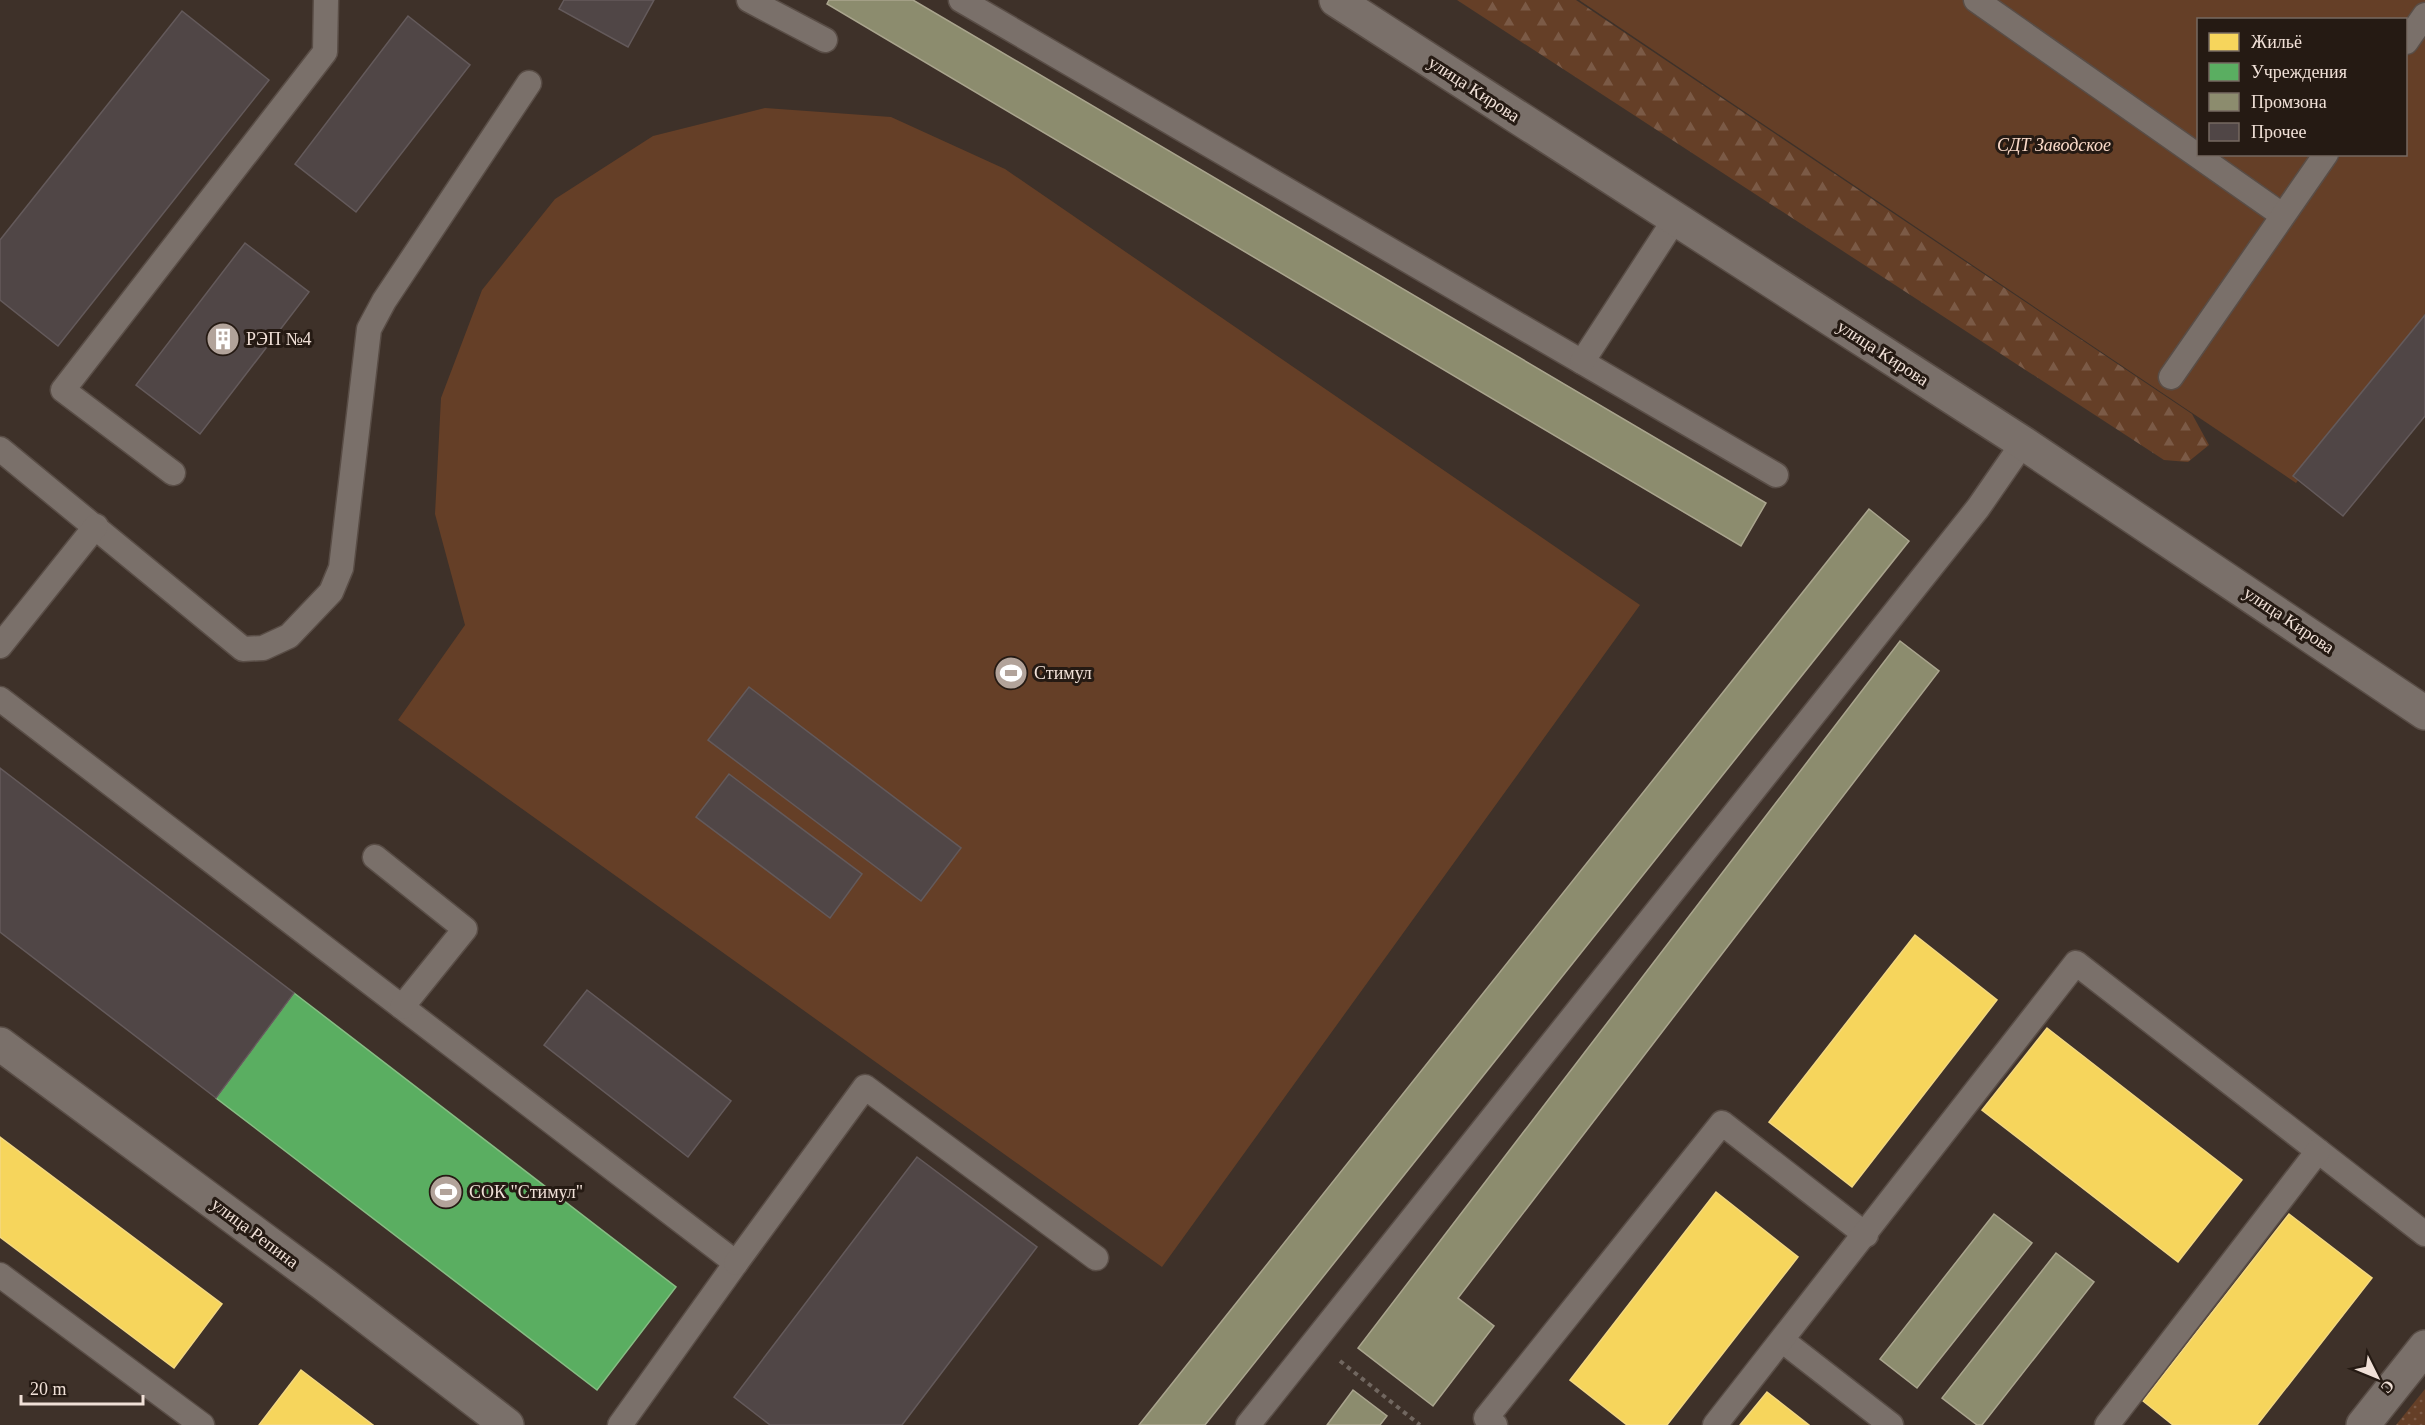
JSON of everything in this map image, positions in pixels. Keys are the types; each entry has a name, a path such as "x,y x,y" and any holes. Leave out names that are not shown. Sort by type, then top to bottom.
{"main road":[{"name":"улица Кирова","path":"1336,0 2023,443 2425,712"},
{"name":"улица Репина","path":"0,1044 326,1285 507,1425"},
{"path":"2363,1425 2425,1347"}],"lane":[{"path":"173,473 63,390 325,52 326,0"},
{"path":"748,0 825,40"},
{"path":"961,0 1776,475"},
{"path":"1976,0 2197,155"},
{"path":"2407,41 2425,15"},
{"path":"0,449 243,649 263,648 289,636 331,592 342,568 369,329 384,301 529,83"},
{"path":"2198,156 2282,215"},
{"path":"2171,377 2325,156"},
{"path":"1582,362 1675,219"},
{"path":"1248,1425 1978,508 2023,443"},
{"path":"0,646 96,526"},
{"path":"0,699 736,1263"},
{"path":"375,857 465,929 402,1007"},
{"path":"1715,1425 1866,1235 2076,963 2425,1234"},
{"path":"620,1425 865,1087 1096,1258"},
{"path":"1491,1422 1722,1123 1866,1235"},
{"path":"2107,1425 2318,1151"},
{"path":"0,1275 202,1425"},
{"path":"1783,1341 1892,1425"}],"path":[{"path":"1313,1341 1420,1425"}],"green space":[{"path":"1457,0 1576,0 2192,414 2209,445 2188,462 2164,460"},
{"name":"СДТ Заводское","path":"1579,0 2425,0 2425,326 2296,483"},
{"name":"Стимул","path":"765,108 891,117 1005,169 1640,605 1162,1267 398,720 465,625 435,514 441,398 482,290 555,199 653,136"},
{"path":"2425,1389 2425,1425 2396,1425"}],"building: Жильё":[{"path":"1915,935 1997,1000 1852,1187 1769,1122"},
{"path":"2047,1028 2242,1180 2178,1262 1982,1110"},
{"path":"0,1137 222,1304 174,1368 0,1237"},
{"path":"1716,1192 1798,1257 1667,1425 1627,1425 1570,1380"},
{"path":"2289,1214 2372,1278 2257,1425 2173,1425 2143,1401"},
{"path":"301,1370 373,1425 259,1425"},
{"path":"1767,1392 1809,1425 1740,1425"}],"building: Учреждения":[{"name":"СОК \"Стимул\"","path":"294,993 676,1287 597,1390 216,1098"}],"building: Промзона":[{"path":"829,0 913,0 1766,503 1741,546 827,4"},
{"path":"1869,509 1909,541 1205,1425 1139,1425"},
{"path":"1900,641 1939,671 1458,1298 1494,1326 1433,1406 1358,1348"},
{"path":"1994,1214 2032,1243 1917,1388 1880,1359"},
{"path":"2056,1253 2094,1282 1982,1425 1977,1425 1942,1398"},
{"path":"1353,1390 1387,1416 1380,1425 1327,1425"}],"building: Прочее":[{"path":"564,0 654,0 628,47 559,9"},
{"path":"182,11 269,80 58,346 0,300 0,240"},
{"path":"408,16 470,65 356,212 295,164"},
{"name":"РЭП №4","path":"245,243 309,292 200,434 136,385"},
{"path":"2425,315 2425,416 2343,516 2293,476"},
{"path":"749,687 961,848 921,901 708,740"},
{"path":"0,768 294,993 216,1098 0,932"},
{"path":"729,774 862,874 830,918 696,817"},
{"path":"587,990 731,1101 688,1157 544,1045"},
{"path":"917,1157 1037,1247 902,1425 770,1425 734,1397"}],"place":[{"name":"РЭП №4","path":"223,339"},
{"name":"Стимул","path":"1011,673"},
{"name":"СОК \"Стимул\"","path":"446,1192"}]}
